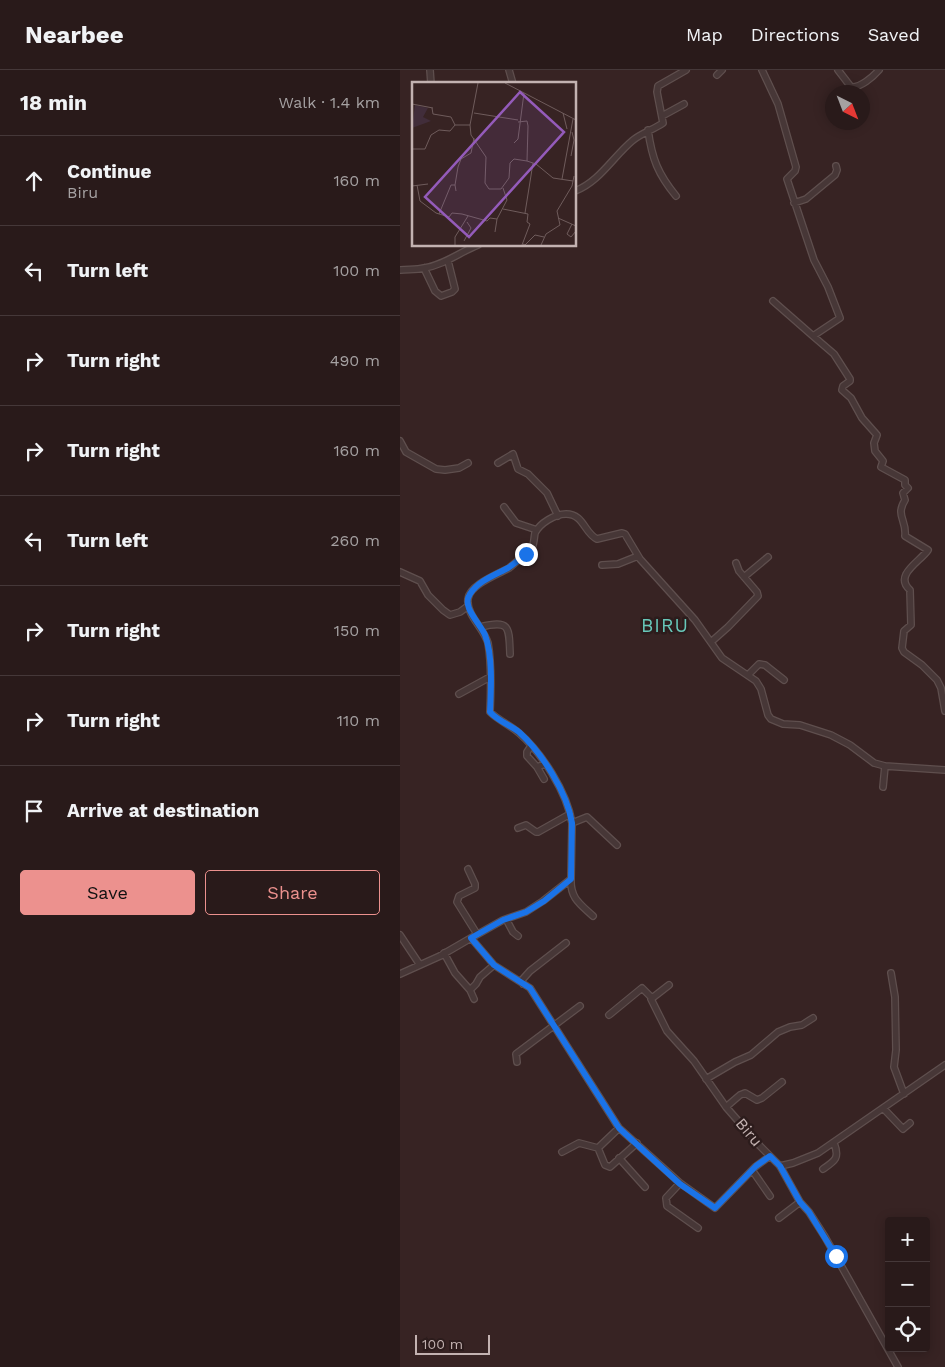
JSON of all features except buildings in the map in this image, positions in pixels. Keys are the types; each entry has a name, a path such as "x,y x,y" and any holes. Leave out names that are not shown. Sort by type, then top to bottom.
{"street":[{"path":"576,191 586,186 630,143 648,130 663,123 657,92 658,86 686,70"},
{"path":"717,75 722,70"},
{"path":"762,70 778,104 796,167 787,180 794,203 814,260 828,286 840,318 813,336"},
{"path":"838,70 851,87 855,88 879,70"},
{"path":"662,116 684,104"},
{"path":"648,130 654,164 676,196"},
{"path":"794,203 806,199 835,175 836,166"},
{"path":"400,270 424,268 448,261 462,251 475,246"},
{"path":"424,268 435,291 441,296 455,289 448,261"},
{"path":"773,301 834,354 850,379 841,388 842,390 851,398 862,418 877,435 874,447 883,461 880,467 905,480 905,485 908,488 903,493 905,500 900,511 906,530 904,535 928,550 908,570 905,581 906,586 910,590 911,625 904,632 902,648 904,652 922,665 937,680 941,688 945,711"},
{"path":"400,441 408,454 436,469 452,469 462,467 468,463"},
{"path":"498,463 513,454 518,469 528,474 548,493 558,516"},
{"path":"504,507 516,523 537,530"},
{"path":"593,916 573,896 570,886 572,823 552,772 517,731 490,712 488,643 468,606 468,596 473,589 490,577 510,567 526,554 532,547 537,530 545,522 558,516 567,514 581,520 591,535 597,539 622,533 625,534 638,556 672,592 725,661 756,680 771,719 783,724 800,725 831,734 850,745 874,763 885,766 945,770"},
{"path":"602,565 618,564 638,556"},
{"path":"744,577 768,558"},
{"path":"711,642 757,598 757,592 739,571 736,563"},
{"path":"400,572 420,581 428,595 450,615 460,612 468,606"},
{"path":"480,627 496,623 505,626 509,635 510,654"},
{"path":"748,675 759,664 764,665 784,680"},
{"path":"459,694 490,677"},
{"path":"531,746 526,754 544,779"},
{"path":"537,767 545,764"},
{"path":"883,787 885,766"},
{"path":"518,828 526,825 538,832 570,814"},
{"path":"572,823 587,817 617,845"},
{"path":"468,869 475,888 459,896 457,902 477,934"},
{"path":"400,974 444,953 506,919 526,912 544,901 571,879"},
{"path":"506,919 513,932 518,936"},
{"path":"400,935 420,965"},
{"path":"471,938 494,965 530,988 619,1128 680,1184 715,1208 752,1170 770,1156"},
{"path":"522,984 522,980 528,973 566,943"},
{"path":"444,953 455,973 470,990 474,999"},
{"path":"470,990 480,977 494,965"},
{"path":"891,973 895,1004 896,1050 894,1067 904,1094"},
{"path":"609,1015 642,988 652,997 669,985"},
{"name":"Biru","path":"652,997 651,1001 667,1030 682,1050 694,1062 726,1107 780,1166 800,1202 809,1212 825,1237 898,1367"},
{"path":"518,1062 516,1054 580,1006"},
{"path":"706,1079 751,1055 778,1032 802,1025 813,1018"},
{"path":"780,1166 808,1158 834,1143 945,1065"},
{"path":"726,1107 745,1093 757,1100 762,1098 782,1082"},
{"path":"883,1108 903,1129 910,1123"},
{"path":"598,1148 619,1128"},
{"path":"562,1152 579,1143 598,1148"},
{"path":"598,1148 608,1168 637,1143"},
{"path":"824,1169 836,1158 838,1153 834,1143"},
{"path":"619,1158 645,1186"},
{"path":"752,1170 770,1196"},
{"path":"680,1184 666,1198 667,1206 698,1228"},
{"path":"779,1218 800,1202"}],"district":[{"name":"BIRU","path":"665,625"}],"route":[{"path":"526,554 510,567 490,577 473,589 468,596 468,606 488,643 490,712 526,739 552,772 570,814 572,823 571,879 544,901 526,912 503,920 471,938 494,965 530,988 619,1128 680,1184 715,1208 756,1166 770,1156 780,1166 800,1202 809,1212 836,1256"}]}
